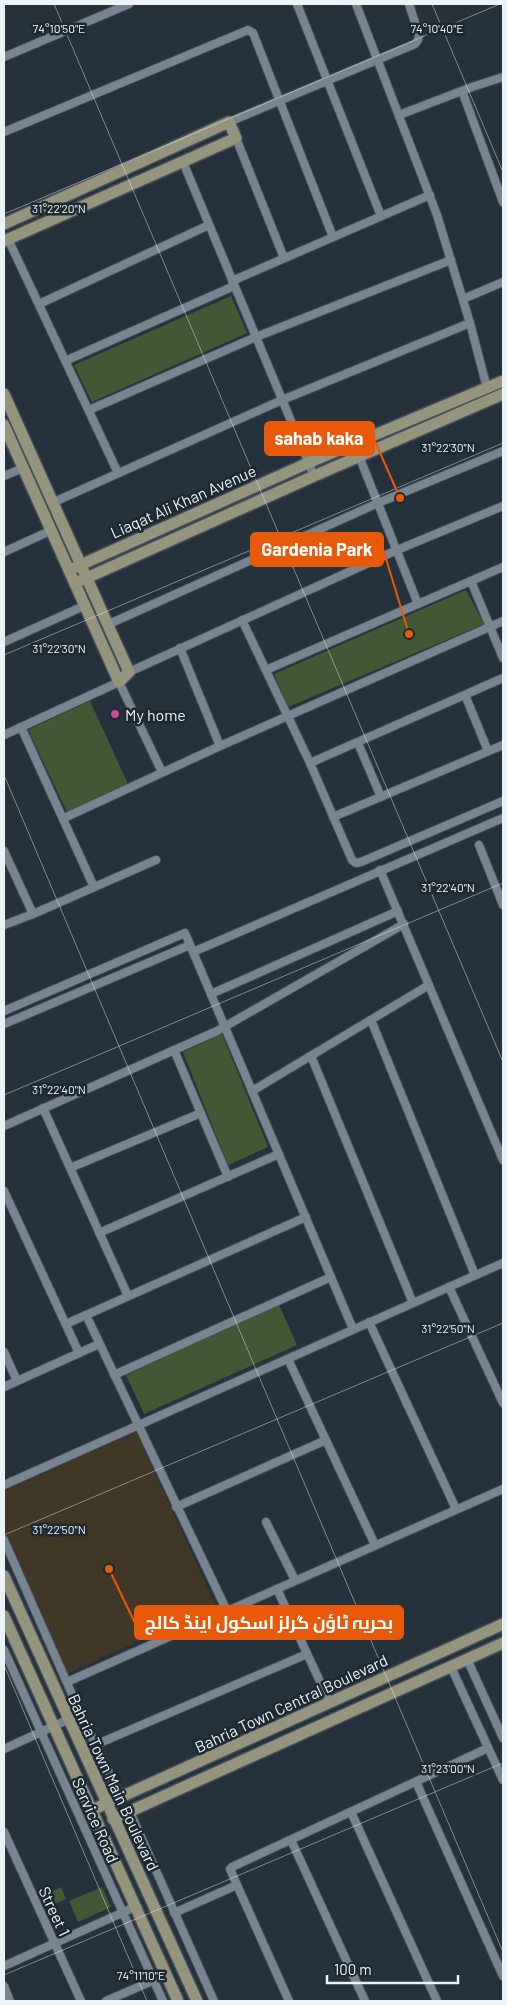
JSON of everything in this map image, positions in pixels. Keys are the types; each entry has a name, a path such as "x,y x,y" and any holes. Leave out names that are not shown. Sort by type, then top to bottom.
{"street":[{"path":"4,56 129,4"},
{"path":"297,4 381,216"},
{"path":"356,4 430,195 463,299 487,388"},
{"path":"4,224 229,122 415,44 420,35 409,4"},
{"path":"4,132 248,30 253,33 332,237"},
{"path":"399,115 503,77"},
{"path":"462,91 503,202"},
{"path":"229,122 284,258"},
{"path":"118,473 39,304 6,240 236,138"},
{"path":"183,162 314,476"},
{"path":"65,361 233,284 284,258 430,195"},
{"path":"39,304 209,225"},
{"path":"89,410 256,337 451,260"},
{"path":"463,299 503,282"},
{"path":"54,502 282,400 470,323"},
{"name":"Liaqat Ali Khan Avenue","path":"69,570 308,463 503,381"},
{"path":"4,394 129,672"},
{"name":"Liaqat Ali Khan Avenue","path":"76,583 359,456 503,394"},
{"path":"454,402 459,414"},
{"path":"4,425 119,682 162,772"},
{"path":"109,624 378,502 503,451"},
{"path":"359,456 418,604"},
{"path":"4,476 23,468"},
{"path":"4,735 119,682 129,672 180,648 397,550 503,506"},
{"path":"4,552 52,530"},
{"path":"266,670 503,567"},
{"path":"471,581 503,658"},
{"path":"4,642 86,605"},
{"path":"242,620 310,763 352,860 356,863 503,801"},
{"path":"64,818 287,716 503,622"},
{"path":"180,648 220,746"},
{"path":"310,763 503,678"},
{"path":"465,695 488,751"},
{"path":"21,727 94,887"},
{"path":"358,743 381,797"},
{"path":"334,817 503,745"},
{"path":"4,1024 503,818"},
{"path":"479,844 503,905"},
{"path":"4,851 33,914"},
{"path":"4,925 156,860"},
{"path":"380,870 503,1160"},
{"path":"211,994 398,911"},
{"path":"4,1126 225,1027 404,924"},
{"path":"4,1011 185,932 354,1329"},
{"path":"252,1091 429,985"},
{"path":"371,1020 475,1275"},
{"path":"174,1050 228,1177"},
{"path":"311,1056 413,1303"},
{"path":"43,1108 128,1296"},
{"path":"70,1168 201,1113"},
{"path":"100,1233 279,1154"},
{"path":"4,1191 79,1353"},
{"path":"66,1324 306,1217"},
{"path":"4,1485 503,1262"},
{"path":"114,1375 331,1277"},
{"path":"448,1287 503,1403"},
{"path":"86,1315 226,1611"},
{"path":"369,1322 456,1509"},
{"path":"4,1387 99,1344"},
{"path":"4,1352 17,1381"},
{"path":"288,1359 375,1545"},
{"path":"176,1507 326,1440"},
{"path":"66,1682 503,1489"},
{"path":"266,1522 296,1580"},
{"path":"4,1540 66,1682 121,1798"},
{"name":"Bahria Town Main Boulevard","path":"4,1576 67,1720 197,2001"},
{"path":"277,1589 330,1703"},
{"name":"Bahria Town Main Boulevard","path":"4,1616 178,2001"},
{"name":"Bahria Town Central Boulevard","path":"92,1810 503,1624"},
{"name":"Bahria Town Central Boulevard","path":"113,1820 503,1643"},
{"name":"Service Road","path":"4,1650 163,2001"},
{"path":"95,1744 307,1654"},
{"path":"467,1659 503,1738"},
{"path":"451,1667 503,1780"},
{"path":"4,1749 67,1720"},
{"path":"289,2001 230,1869 488,1748"},
{"path":"416,1782 503,1976"},
{"path":"85,1796 91,1800 125,1809 171,1789 175,1791"},
{"name":"Service Road","path":"130,1812 214,2001"},
{"path":"351,1812 438,2001"},
{"name":"Street 1","path":"4,1832 81,2001"},
{"path":"291,1840 365,2001"},
{"path":"174,1913 236,1885"},
{"path":"4,1966 135,1906"},
{"path":"106,2001 166,1975"},
{"path":"4,1986 10,2001"}],"shaded area":[{"path":"136,1432 216,1606 66,1674 4,1531 4,1491"}],"green space":[{"path":"231,296 247,333 92,402 74,365"},
{"path":"466,590 484,624 288,707 274,674"},
{"path":"90,701 128,784 67,812 28,730"},
{"path":"222,1034 268,1147 228,1165 183,1052"},
{"path":"279,1305 297,1345 144,1414 126,1375"},
{"path":"61,1887 66,1899 45,1908 40,1897"},
{"path":"102,1887 111,1907 78,1922 69,1901"}],"place":[{"name":"sahab kaka","path":"400,498"},
{"name":"Gardenia Park","path":"409,634"},
{"name":"My home","path":"115,714"},
{"name":"بحریہ ٹاؤن گرلز اسکول اینڈ کالج","path":"109,1569"}]}
